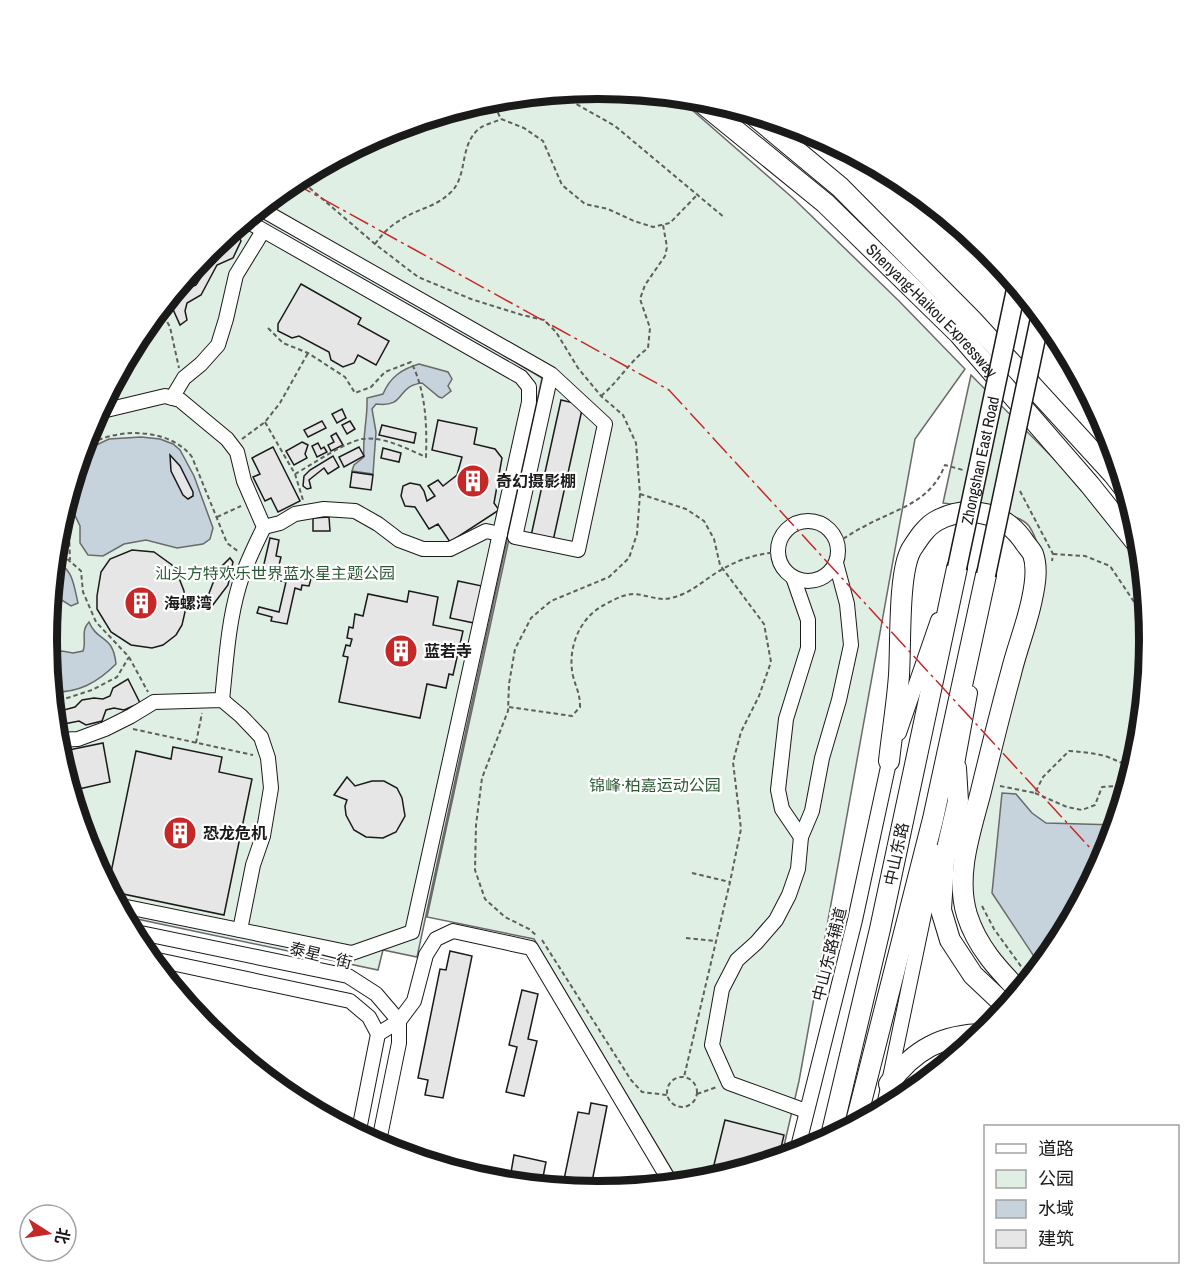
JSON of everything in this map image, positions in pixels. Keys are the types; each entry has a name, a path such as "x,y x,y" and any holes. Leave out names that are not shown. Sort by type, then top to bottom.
{"highway":[{"name":"Shenyang-Haikou Expressway","path":"712,111 825,203 959,334 1090,485 1130,535"},
{"name":"Shenyang-Haikou Expressway","path":"767,126 840,187 972,320 1114,475"},
{"path":"889,761 899,678 904,574 910,553 921,535 936,520 957,514 975,513 988,514 1006,522 1018,532 1033,554 1036,579 1030,612 1011,670 971,831 962,879 966,913 976,939 997,968 1015,987"},
{"name":"中山东路","path":"833,1128 880,929 957,567"},
{"name":"中山东路","path":"858,1115 933,819 986,575"},
{"path":"956,768 958,801 944,862 941,910 950,940 973,975 1002,1002"},
{"path":"889,1084 902,1066 927,1047 960,1035 969,1035"}],"main road":[{"name":"Zhongshan East Road","path":"957,567 1015,294"},
{"name":"Zhongshan East Road","path":"986,575 1039,326"}],"street":[{"path":"267,213 551,374 605,424 579,550 515,537 551,374"},
{"path":"128,907 352,953 412,933 529,402 529,387 521,377 252,224"},
{"path":"172,398 184,378 218,345 236,275 263,231"},
{"path":"109,409 165,396 180,400 226,439 237,452 251,501 264,527"},
{"path":"264,527 280,523 295,514 324,509 355,511 378,524 399,540 423,549 450,549 486,531 500,534"},
{"path":"799,522 818,523 833,534 837,543 836,563 822,578 802,581 793,577 785,571 780,562 778,552 783,534 799,522"},
{"path":"222,700 230,629 238,587 264,527"},
{"path":"806,1111 729,1083 712,1045 722,989 737,960 776,920 789,895 798,869 801,837 812,811 822,758 839,700 851,645 847,604 836,563"},
{"name":"中山东路辅道","path":"799,1144 855,920 889,761 957,567"},
{"path":"793,577 808,620 808,648 786,719 778,790 782,809 801,837"},
{"path":"886,1099 956,768 978,648 976,614"},
{"path":"66,740 78,739 114,725 154,702 222,700 242,716 261,736 268,758 271,788 268,814 253,864 240,930"},
{"path":"378,1034 399,1021 414,1001 426,955 436,939 453,931 531,948 667,1177"},
{"name":"泰星一街","path":"144,934 348,976 376,994 399,1021"},
{"path":"163,961 350,1001 369,1017 378,1034 360,1126"},
{"path":"380,1136 399,1043 399,1021"}],"path":[{"path":"569,100 615,126 725,218"},
{"path":"496,109 501,119 524,128 543,141 562,185 585,204 608,209 653,227 670,223 698,194"},
{"path":"375,244 383,234 402,219 437,204 450,193 460,182 468,143 480,128 501,119"},
{"path":"306,185 375,244 418,277 471,299 544,320 556,332 578,368 601,396 623,415 636,443 640,494 637,534 629,558 609,577 551,601 531,618 515,649 509,684 509,706 482,778 476,825 475,870 485,899 504,916 529,929 544,942 631,1080 642,1092 667,1095"},
{"path":"601,396 615,384 635,357 648,348 650,328 640,299 645,285 665,256 667,247 663,225"},
{"path":"165,317 170,327 179,370 184,378"},
{"path":"268,327 283,343 308,353 345,377 355,393 371,387 385,372 411,362 420,385 427,425 426,457 402,446 362,439 295,474"},
{"path":"232,446 266,422 308,353"},
{"path":"266,422 295,474 306,512"},
{"path":"95,442 109,436 129,433 165,437 186,448 192,457 227,543 249,560"},
{"path":"640,494 686,508 704,521 714,539 723,569 764,624 771,662 759,696 741,732 733,762 741,829 684,1077"},
{"path":"217,517 251,501"},
{"path":"68,530 70,560"},
{"path":"509,706 572,716 580,707 580,692 573,674 573,643 584,621 600,606 619,597 633,594 668,600 693,590 723,569 757,554 778,552"},
{"path":"1051,564 1053,554 1084,556 1110,566 1139,609"},
{"path":"64,555 81,571 83,592 96,622 129,657 154,702"},
{"path":"61,700 92,690 117,677 129,657"},
{"path":"196,743 204,701"},
{"path":"114,725 268,758"},
{"path":"1035,793 1044,777 1069,751 1087,752 1126,765"},
{"path":"993,784 1035,793 1067,807 1082,810 1095,805 1102,787 1117,786 1122,780"},
{"path":"692,873 730,882"},
{"path":"979,899 994,929 1026,972"},
{"path":"686,938 716,941"},
{"path":"697,1095 695,1085 689,1078 675,1078 668,1086 667,1095 673,1104 682,1107 692,1103 697,1095 729,1083"}],"green space":[{"path":"598,99 634,100 688,107 794,199 965,369 915,439 799,1081 783,1149 739,1164 675,1176 534,939 427,917 544,378 503,355 542,378 417,957 383,950 378,970 134,918 130,911 98,848 75,781 67,746 58,676 58,605 62,570 75,500 86,466 98,433 130,370 148,340 191,283 241,233 298,190 328,172 391,140 458,117 493,109 563,100"},
{"path":"971,375 1063,468 1132,552 1139,605 1139,676 1130,746 1122,781 1099,848 1084,880 1049,941 1020,981 983,936 969,889 974,848 1045,576 1035,538 1029,526 1023,521 1014,516 989,510 943,503"},
{"path":"945,1057 914,1080 925,1069"}],"water":[{"path":"419,364 448,372 452,379 448,386 451,391 442,398 422,383 408,388 392,403 376,404 372,409 376,432 373,474 352,471 354,465 364,457 367,398 383,394 397,374"},
{"path":"141,437 160,439 173,444 180,450 194,476 213,528 210,539 203,544 177,548 146,540 124,544 103,556 88,555 80,543 80,526 73,510 93,447 109,439"},
{"path":"63,566 74,584 78,603 71,606 59,598"},
{"path":"89,622 93,629 109,643 116,664 102,677 87,686 60,692 57,653 62,651 73,653 83,651 86,625"},
{"path":"1002,793 1016,794 1032,813 1046,823 1107,825 1084,880 1036,959 992,893"}],"building":[{"path":"238,236 241,241 233,258 217,265 201,295 187,303 185,311 187,320 180,325 172,307 186,290 196,285 202,276 200,274"},
{"path":"301,284 361,318 358,324 389,341 376,365 358,355 354,363 343,367 331,360 329,352 299,336 292,338 278,331 278,324"},
{"path":"561,400 583,405 553,541 531,536"},
{"path":"342,409 346,418 337,423 332,414"},
{"name":"奇幻摄影棚","path":"438,420 477,428 474,444 495,449 502,458 494,503 499,510 450,542 438,524 429,529 415,507 405,506 401,496 403,486 410,483 420,485 427,501 435,496 428,486 438,480 443,486 457,475 462,457 432,450"},
{"path":"322,421 326,428 308,437 304,430"},
{"path":"350,421 355,429 347,434 342,425"},
{"path":"382,425 416,433 414,443 379,435"},
{"path":"336,433 343,445 331,451 328,445 334,442 331,436"},
{"path":"302,442 308,445 305,454 307,458 294,465 286,451"},
{"path":"318,443 321,449 324,447 327,452 317,457 312,446"},
{"path":"273,447 300,501 278,512 271,498 265,501 253,477 260,474 252,458"},
{"path":"359,447 364,456 344,467 339,457"},
{"path":"383,448 401,453 399,462 381,458"},
{"path":"170,455 180,466 193,492 193,496 188,499 183,495 171,471"},
{"path":"333,456 339,467 328,474 324,468 309,480 311,488 307,489 303,486 304,476 310,470"},
{"path":"352,472 373,475 371,490 350,487"},
{"path":"329,517 330,531 313,531 313,518"},
{"path":"270,538 279,540 276,556 281,557 278,569 285,570 284,575 292,577 293,570 312,575 309,586 302,585 301,590 295,588 287,624 271,621 272,617 257,613 259,607 279,612 286,582 261,577"},
{"name":"海螺湾","path":"132,550 154,552 172,565 184,591 185,612 182,625 176,635 163,645 152,648 131,645 111,632 97,609 101,572 110,559"},
{"path":"230,558 233,562 228,585 209,610 206,609 208,596 218,570"},
{"path":"458,581 482,586 474,623 450,618"},
{"name":"蓝若寺","path":"409,591 438,597 433,625 463,631 453,675 449,674 446,688 427,684 420,718 339,702 348,657 343,656 346,645 350,646 352,639 347,638 349,627 353,628 355,614 363,616 368,594 407,602"},
{"path":"128,679 140,703 124,710 114,708 106,710 102,721 86,725 79,721 64,724 62,708 64,710 75,707 82,700 103,699 110,696 113,688"},
{"path":"103,743 110,782 78,789 68,750"},
{"name":"恐龙危机","path":"173,747 222,757 219,772 252,779 224,915 120,893 111,875 136,751 171,759"},
{"path":"347,777 355,786 372,781 384,781 397,788 402,798 405,816 396,832 383,838 366,837 354,830 346,815 347,800 334,795"},
{"path":"450,951 472,956 443,1098 425,1095 428,1080 418,1078 440,969 446,970"},
{"path":"522,990 538,994 528,1039 537,1041 524,1096 506,1092 517,1047 509,1045"},
{"path":"591,1103 607,1106 592,1182 564,1181 578,1112 589,1114"},
{"path":"725,1120 784,1135 780,1150 713,1170"},
{"path":"514,1155 546,1162 543,1179 511,1175"}],"power":[{"path":"302,188 669,390 1096,854"}],"place":[{"name":"奇幻摄影棚","path":"473,481"},
{"name":"海螺湾","path":"141,603"},
{"name":"蓝若寺","path":"401,651"},
{"name":"恐龙危机","path":"180,833"}],"park label":[{"name":"汕头方特欢乐世界蓝水星主题公园","path":"275,573"},
{"name":"锦峰·柏嘉运动公园","path":"655,785"}]}
